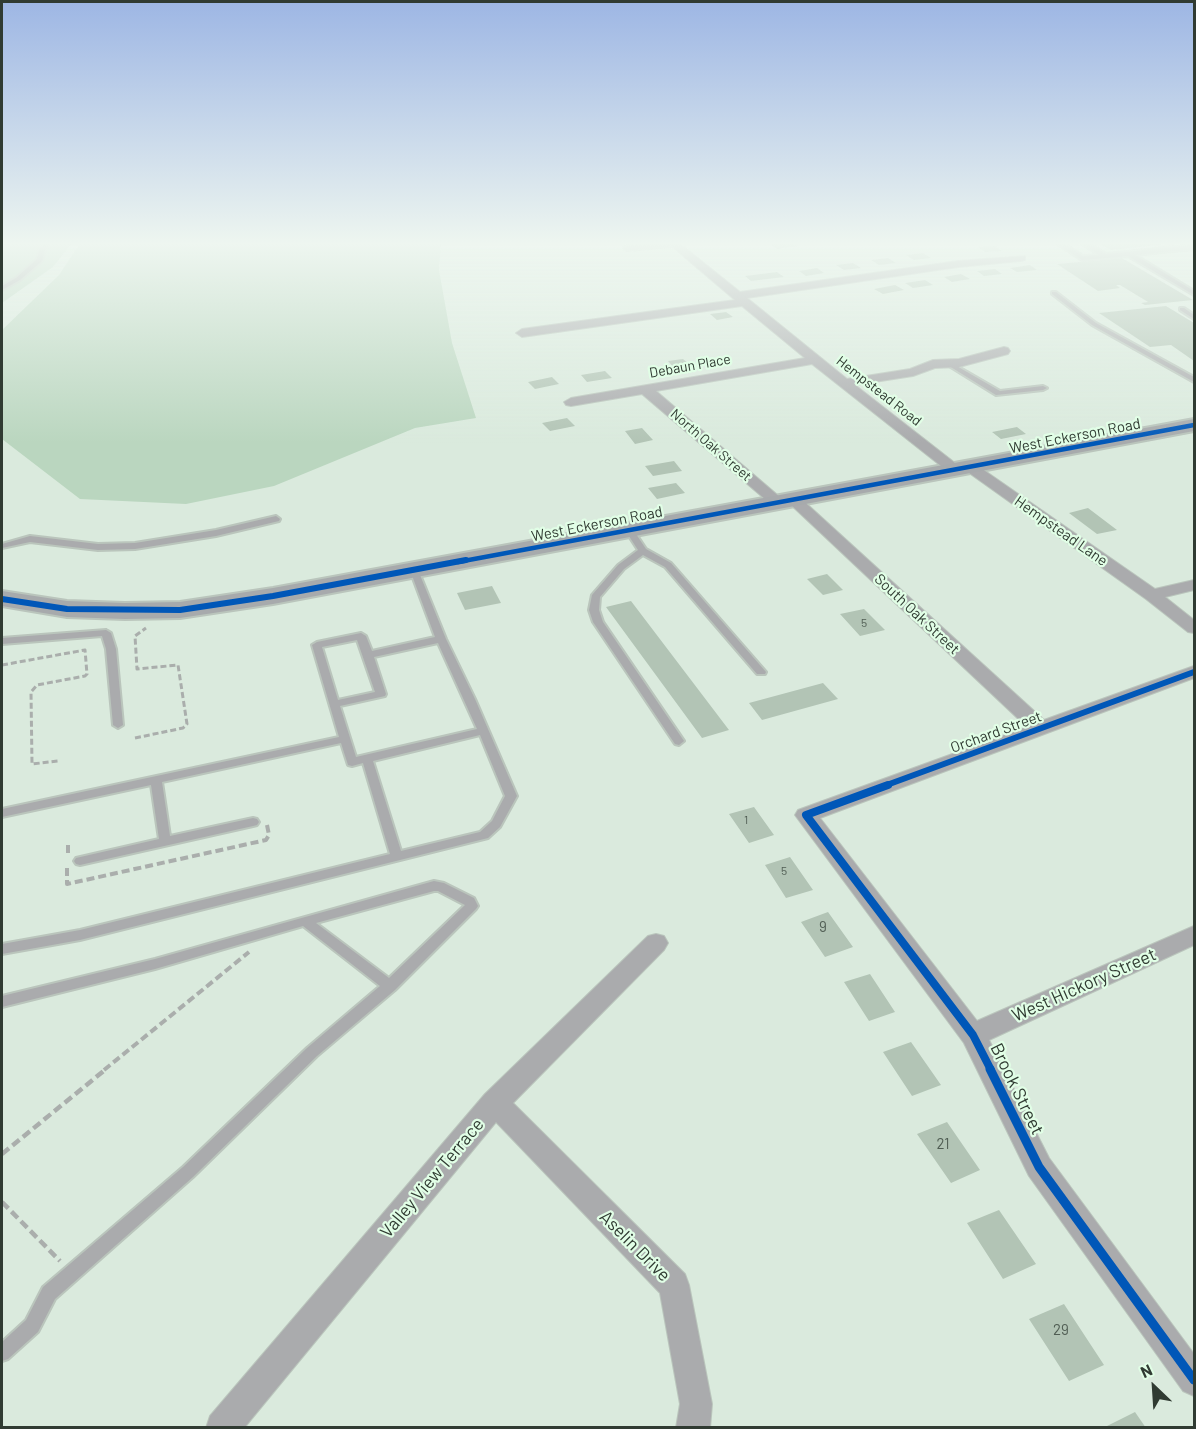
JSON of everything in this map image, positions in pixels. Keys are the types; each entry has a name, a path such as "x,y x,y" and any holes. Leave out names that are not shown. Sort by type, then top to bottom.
{"street":[{"path":"522,333 672,310"},
{"name":"Hempstead Road","path":"754,310 815,360 962,469"},
{"path":"846,383 913,372 933,364 959,363 1004,351"},
{"name":"Debaun Place","path":"571,402 815,360"},
{"name":"North Oak Street","path":"645,389 785,500"},
{"name":"West Eckerson Road","path":"2,600 67,609 180,610 273,597 1194,425"},
{"name":"Hempstead Lane","path":"962,469 1152,595"},
{"name":"South Oak Street","path":"785,500 1041,729"},
{"path":"1152,595 1194,585"},
{"path":"1152,595 1194,628"},
{"name":"Orchard Street","path":"806,815 1194,672"},
{"name":"Brook Street","path":"806,815 974,1035 1039,1167 1194,1380"},
{"name":"West Hickory Street","path":"974,1035 1194,934"},
{"name":"Valley View Terrace","path":"222,1428 495,1103 656,943"},
{"name":"Aselin Drive","path":"495,1103 674,1285 696,1404 693,1428"}],"lane":[{"path":"1075,310 1094,324 1194,380"},
{"path":"948,363 999,393 1043,388"},
{"path":"2,546 30,540 98,547 135,546 225,532 276,519"},
{"path":"629,530 643,551 668,565 761,672"},
{"path":"643,551 621,567 595,597 594,610 598,622 679,741"},
{"path":"2,949 80,935 484,835 496,824 511,796 441,639 414,570"},
{"path":"2,641 106,633 111,649 118,725"},
{"path":"334,704 381,694 361,636 317,645 334,704 352,762 483,731"},
{"path":"368,655 441,639"},
{"path":"2,813 345,739"},
{"path":"367,759 397,856"},
{"path":"156,780 165,842"},
{"path":"80,861 253,822"},
{"path":"2,1001 156,964 434,886 440,886 470,901 472,906 390,986 312,1052 188,1172 49,1293 32,1326 2,1353"},
{"path":"305,921 390,986"}],"path":[{"path":"135,738 183,728 187,724 178,665 137,669 135,636 153,624"},
{"path":"2,665 85,650 87,674 85,676 37,685 31,692 32,764 58,761"},
{"path":"68,845 67,884 266,840 269,835 266,818"},
{"path":"2,1154 274,930"},
{"path":"2,1202 72,1273"}],"green space":[{"path":"23,310 446,310 452,343 476,418 415,428 274,486 186,504 80,499 2,439 2,330"}],"building":[{"path":"1131,310 1172,310 1194,323 1194,361 1171,345 1150,347 1099,313"},
{"path":"726,312 733,317 717,320 710,314"},
{"path":"683,359 690,365 674,368 668,361"},
{"path":"605,371 612,378 587,382 581,375"},
{"path":"552,377 559,384 535,389 528,382"},
{"path":"567,418 575,426 550,431 542,423"},
{"path":"1017,427 1026,434 1001,439 992,432"},
{"path":"642,428 653,440 635,444 625,431"},
{"path":"674,461 682,471 653,476 645,466"},
{"path":"676,483 685,493 657,499 648,488"},
{"path":"1088,508 1117,530 1097,534 1069,513"},
{"path":"827,574 843,590 823,595 807,579"},
{"path":"492,586 501,603 465,610 457,593"},
{"path":"631,601 729,730 702,738 606,607"},
{"path":"864,609 885,630 860,636 840,614"},
{"path":"823,683 838,699 762,720 749,703"},
{"path":"754,807 774,835 749,843 729,814"},
{"path":"790,857 813,890 786,898 765,865"},
{"path":"828,912 853,947 825,957 801,922"},
{"path":"870,974 895,1012 869,1021 844,982"},
{"path":"911,1042 941,1085 912,1096 883,1052"},
{"path":"947,1122 980,1170 951,1183 917,1134"},
{"path":"999,1210 1036,1264 1003,1279 967,1223"},
{"path":"1064,1304 1104,1365 1069,1381 1029,1319"},
{"path":"1135,1412 1146,1428 1103,1428"}],"cycle path":[{"path":"2,599 67,609 180,610 273,596 1194,425"},
{"path":"1194,672 806,815 973,1035 1039,1167 1194,1380"}]}
